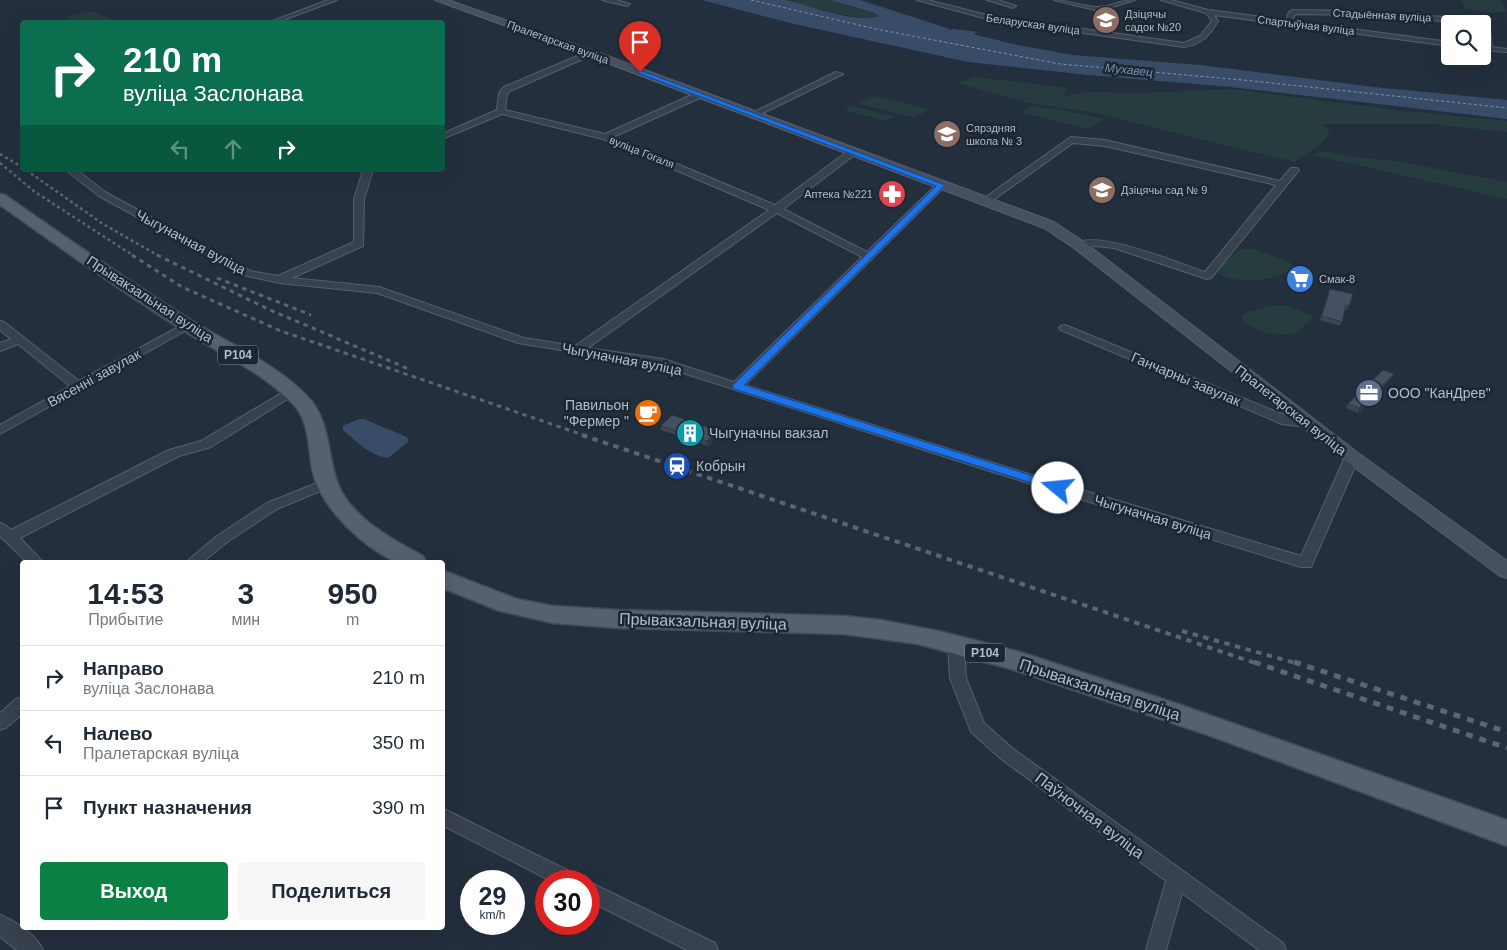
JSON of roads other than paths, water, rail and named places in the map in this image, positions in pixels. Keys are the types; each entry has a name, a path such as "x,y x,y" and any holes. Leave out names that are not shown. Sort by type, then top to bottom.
{"main road":[{"name":"Пралетарская вуліца","path":"439,0 701,94 1049,225 1079,245 1352,457 1507,571"},
{"name":"Прывакзальная вуліца","path":"0,198 108,274 188,326 240,356 302,402 312,421 327,483 342,508 355,522 396,552 411,560"},
{"name":"Прывакзальная вуліца","path":"445,579 506,604 564,616 884,629 956,645 1064,676 1160,707 1507,833"}],"street":[{"path":"279,20 334,0"},
{"path":"605,0 627,4"},
{"name":"Беларуская вуліца","path":"920,0 991,18 1184,45 1197,43 1205,37 1215,21 1208,12"},
{"path":"934,4 947,0"},
{"path":"990,0 1013,6"},
{"path":"1057,0 1099,9 1132,0"},
{"name":"Спартыўная вуліца","path":"1166,0 1208,12 1441,43"},
{"name":"Стадыённая вуліца","path":"1288,23 1292,12 1362,13 1441,19"},
{"path":"1491,49 1504,50"},
{"path":"445,136 501,111 503,93 507,89 589,53"},
{"path":"754,114 839,74"},
{"path":"606,137 701,94"},
{"name":"вуліца Гогаля","path":"501,111 606,137 776,209 868,256"},
{"path":"986,201 1071,140 1105,143 1283,184"},
{"path":"577,350 776,209 854,151"},
{"path":"1079,245 1116,244 1207,276 1294,170"},
{"name":"Чыгуначная вуліца","path":"74,172 102,194 254,275 280,280 379,290 522,340 663,363 1001,470 1306,563 1352,457"},
{"path":"280,280 359,244 359,199 367,172"},
{"path":"737,386 941,185"},
{"path":"0,324 78,386"},
{"name":"Вясенні завулак","path":"0,430 188,326"},
{"name":"Ганчарны завулак","path":"1064,328 1287,421 1308,423"},
{"path":"0,347 18,340"},
{"path":"34,560 5,533 174,453 206,444 290,392"},
{"path":"196,560 222,539 272,506 327,483"},
{"name":"Паўночная вуліца","path":"956,645 958,678 977,727 1006,753 1176,879 1276,950"},
{"path":"0,723 20,706"},
{"path":"445,818 548,870"},
{"path":"1156,950 1176,879"},
{"path":"600,896 708,950"},
{"path":"0,924 33,950"}],"water":[{"name":"Мухавец","path":"702,0 784,0 844,16 868,18 879,16 831,0 860,0 950,29 946,31 953,29 978,32 973,34 1017,45 1073,55 1200,65 1374,87 1507,100 1507,119 1231,87 1088,75 968,62 790,23"},
{"path":"359,419 364,419 407,437 409,441 388,458 375,454 343,430 343,426"}],"railway":[{"path":"0,154 20,166"},
{"path":"0,163 35,192 134,256"},
{"path":"29,172 103,224 159,256"},
{"path":"132,255 182,287 281,331 586,436"},
{"path":"159,256 268,309 411,370"},
{"path":"217,278 311,315"},
{"path":"582,435 1258,664"},
{"path":"1182,631 1299,664"},
{"path":"1254,662 1507,748"},
{"path":"1294,662 1507,732"}],"place":[{"name":"Дзіцячы садок №20","path":"1106,20"},
{"name":"Сярэдняя школа № 3","path":"947,134"},
{"name":"Дзіцячы сад № 9","path":"1102,190"},
{"name":"Аптека №221","path":"892,194"},
{"name":"Смак-8","path":"1300,279"},
{"name":"ООО \"КанДрев\"","path":"1369,393"},
{"name":"Павильон \"Фермер \"","path":"648,413"},
{"name":"Чыгуначны вакзал","path":"690,433"},
{"name":"Кобрын","path":"677,466"}]}
